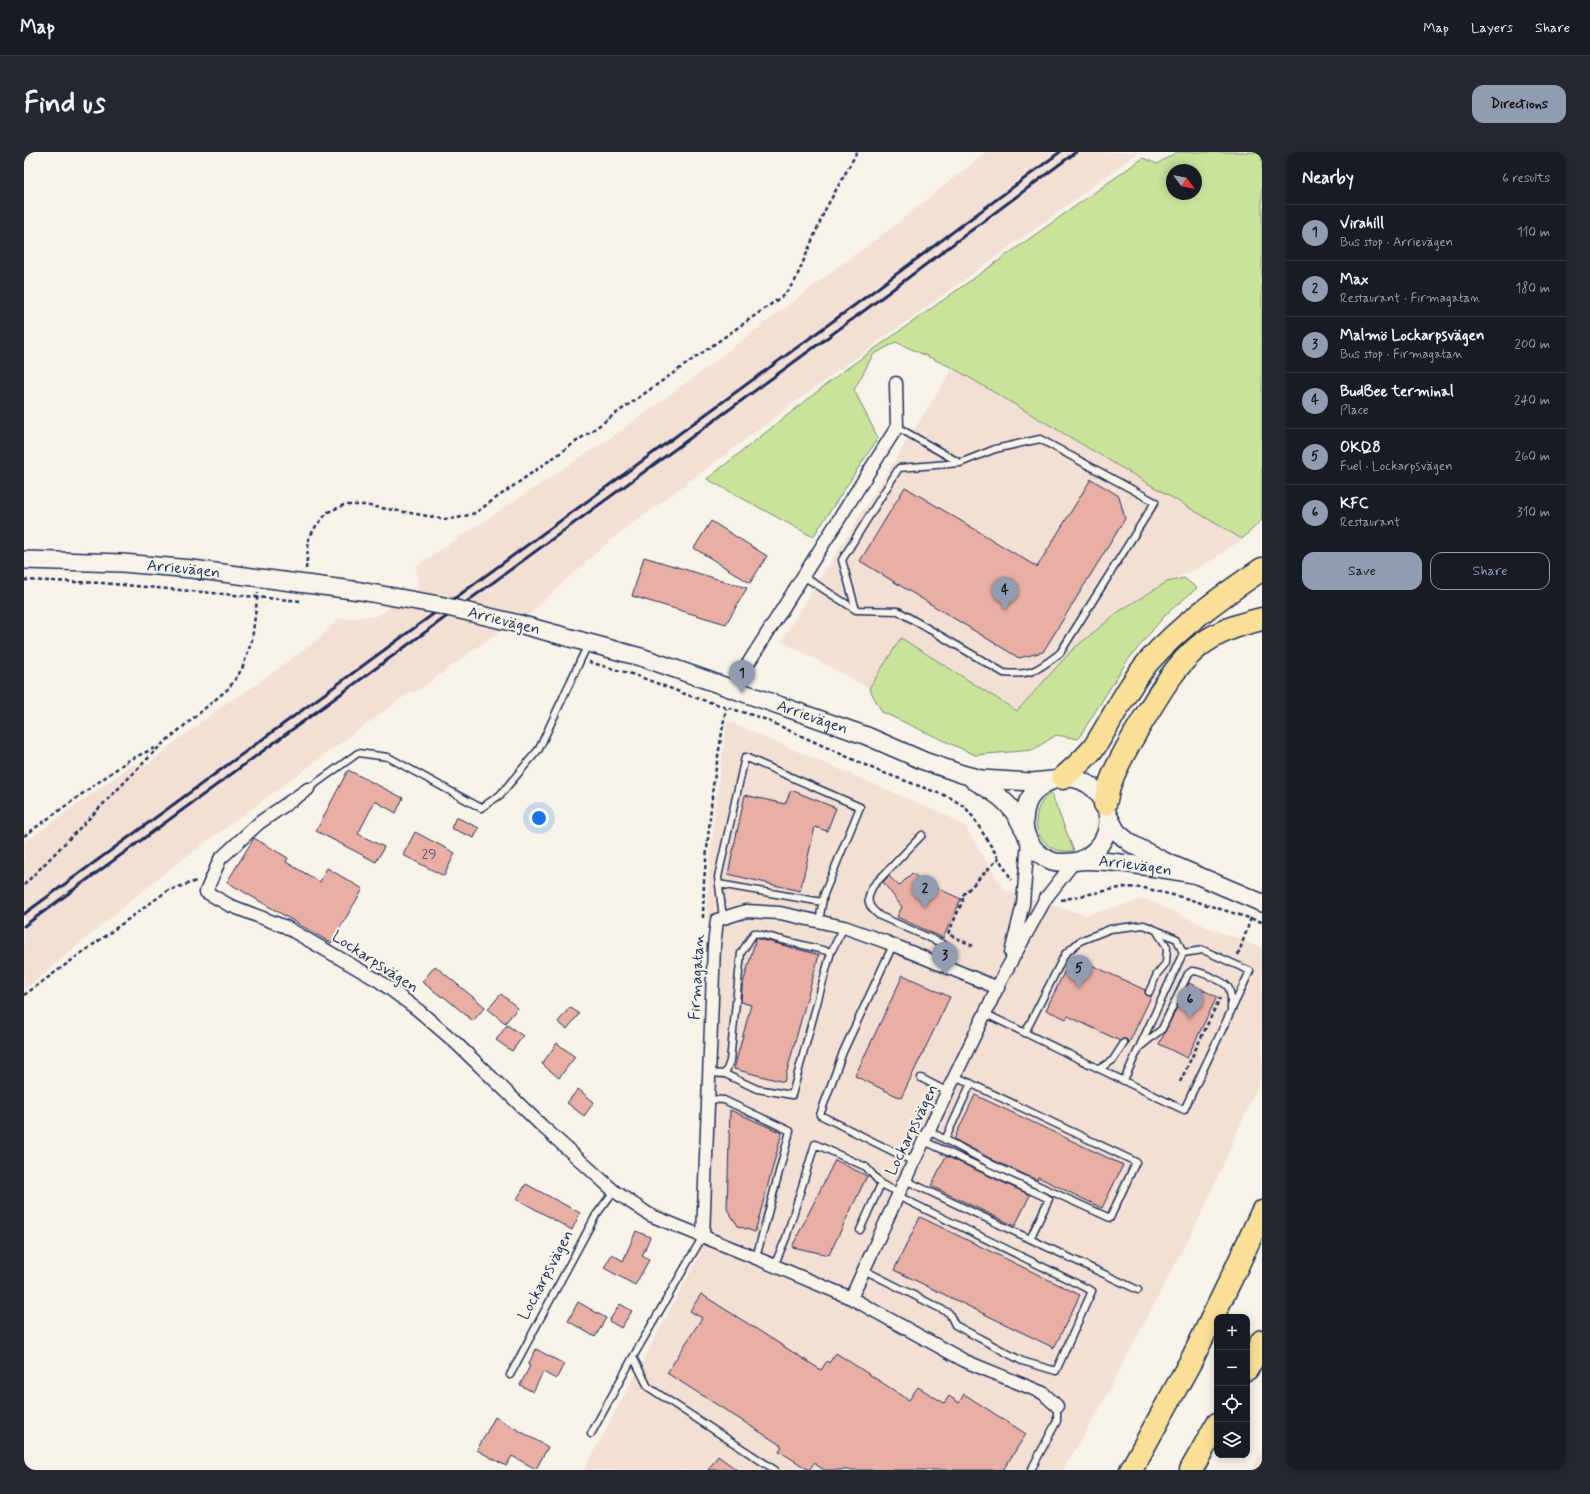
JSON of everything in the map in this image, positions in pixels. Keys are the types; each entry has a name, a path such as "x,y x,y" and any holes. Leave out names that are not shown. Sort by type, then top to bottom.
{"highway":[{"path":"1057,779 1079,764 1095,745 1126,693 1149,662 1172,638 1190,621 1262,569"},
{"path":"1107,810 1111,781 1120,762 1148,712 1178,667 1198,647 1214,637 1230,629 1262,619"},
{"path":"1234,1273 1262,1204"},
{"path":"1130,1470 1193,1357 1262,1212"},
{"path":"1250,1363 1262,1341"},
{"path":"1191,1470 1214,1429"}],"main road":[{"name":"Arrievägen","path":"24,560 122,563 192,569 360,591 440,605 519,624 644,658 867,736 924,761 962,774 981,779 1032,782 1057,779"},
{"name":"Arrievägen","path":"962,774 991,790 1009,805 1018,818 1027,836"},
{"path":"1057,779 1073,779 1084,782 1093,787 1100,795 1107,810 1106,832 1098,848 1089,856 1077,862 1063,863 1048,859 1034,849 1027,836 1023,822 1024,811 1028,801 1038,789 1057,779"},
{"name":"Arrievägen","path":"1107,810 1117,832 1130,843 1164,861 1262,903"},
{"name":"Arrievägen","path":"1077,862 1098,861 1139,865 1193,874"}],"street":[{"path":"732,689 897,426 896,383"},
{"name":"Lockarpsvägen","path":"308,789 260,823 220,859 206,892 229,905 286,927 330,951 379,981 418,1010 456,1043 542,1126 614,1192 650,1215 850,1298 965,1361 1043,1393 1056,1406"},
{"name":"Lockarpsvägen","path":"850,1298 1003,976 1017,930 1025,888 1027,836"},
{"name":"Lockarpsvägen","path":"1003,976 1046,898 1077,862"},
{"name":"Firmagatan","path":"703,1236 714,941 717,920 746,911 780,913 844,927 893,945 998,988"}],"lane":[{"path":"897,426 960,463"},
{"path":"803,576 856,610 898,611 1004,673 1019,675 1039,669 1060,653 1155,502 1040,439 995,449 960,463 899,468 842,560 856,610"},
{"path":"308,789 358,753 388,757 481,808 500,795 539,749 588,643"},
{"path":"723,918 718,877 745,757 860,807 824,894 819,921"},
{"path":"922,835 873,886 868,894 868,902 872,910 880,916 946,946 948,958 944,966"},
{"path":"719,884 822,902"},
{"path":"1025,1033 1065,954 1080,941 1110,929 1144,925 1177,939 1183,953 1124,1080"},
{"path":"709,1073 725,1074 757,1089 792,1095 831,952 844,927"},
{"path":"1149,992 1157,974 1166,963 1167,947 1156,930"},
{"path":"725,1074 730,1061 741,952 754,933 831,952"},
{"path":"893,945 843,1052 820,1115 914,1162"},
{"path":"986,1014 1184,1110 1250,971 1203,950 1183,953"},
{"path":"1139,1047 1162,1029 1188,974 1192,971 1198,972 1228,986 1232,1011"},
{"path":"1099,1069 1113,1060 1124,1043"},
{"path":"926,1136 944,1140 993,1165 1110,1218 1136,1162 956,1076"},
{"path":"921,1078 948,1092"},
{"path":"944,1140 972,1084"},
{"path":"708,1099 724,1100 790,1131 756,1258"},
{"path":"926,1136 1049,1199 1030,1239"},
{"path":"774,1266 786,1238 815,1144 866,1168 881,1184 899,1194 1092,1291 1056,1371 1022,1361 955,1325 949,1313 864,1270"},
{"path":"905,1180 1138,1290"},
{"path":"860,1230 881,1184"},
{"name":"Lockarpsvägen","path":"510,1375 596,1215 614,1192"},
{"path":"591,1434 633,1357 703,1236"},
{"path":"633,1357 648,1386 775,1470"},
{"path":"1032,1470 1057,1421 1056,1406"}],"path":[{"path":"304,584 309,538 316,526 328,512 344,505 364,505 445,519 458,518 475,513 784,295 795,281 826,210 857,152"},
{"path":"24,885 160,746 207,708 234,682 242,669 252,640 261,578"},
{"path":"24,580 102,582 302,601"},
{"path":"581,659 635,675 693,697 762,718 876,770 949,797 965,807 974,817 1011,879 1016,885 1025,888"},
{"path":"24,836 130,760 160,746"},
{"path":"973,946 948,934 963,900 962,896 999,858"},
{"path":"24,995 167,891 213,876"},
{"path":"1046,898 1053,901 1124,887 1144,888 1184,898 1262,922"},
{"path":"1238,955 1251,918"},
{"path":"1180,1082 1221,995"}],"shaded area":[{"path":"986,152 1139,152 832,375 612,539 531,613 490,638 416,692 410,692 163,874 24,990 24,843 132,765 148,765 171,745 229,701 244,693 319,639 338,619 377,616 418,589 416,566 619,432 890,229"},
{"path":"953,368 1242,539 1208,563 1167,582 1121,610 1072,650 1017,711 901,638 869,688 781,641"},
{"path":"727,721 948,816 965,826 1004,890 1085,915 1146,899 1207,927 1262,948 1262,1075 1203,1211 1096,1415 1063,1470 584,1470 698,1258 706,1208 713,1085 707,899 715,809"},
{"path":"1262,1451 1262,1470 1252,1470"}],"green space":[{"path":"1177,152 1262,152 1262,520 1242,539 953,368 896,342 873,355 854,390 878,438 813,537 707,479 842,372 1143,158 1157,164"},
{"path":"1184,578 1197,588 1166,614 1127,661 1078,739 1056,735 1033,750 975,755 882,712 869,688 901,638 1017,711 1072,650 1121,610 1167,582"},
{"path":"1051,793 1074,851 1060,851 1052,848 1045,843 1037,829 1037,813 1040,805"}],"building":[{"path":"1091,479 1119,496 1125,519 1043,652 1019,658 860,561 905,487 1037,567"},
{"path":"711,521 767,556 750,583 694,548"},
{"path":"644,557 747,588 726,624 632,596"},
{"path":"348,770 403,798 396,813 375,801 358,834 384,847 376,862 316,831"},
{"path":"791,790 836,808 827,831 815,827 800,891 728,874 745,795 785,804"},
{"path":"456,817 479,828 474,838 451,828"},
{"path":"415,832 455,853 444,876 403,855"},
{"path":"254,838 288,858 286,862 320,882 327,868 363,889 331,943 227,882"},
{"path":"912,873 922,881 961,899 943,938 897,917 902,907 883,882 889,876 899,886"},
{"path":"756,938 819,955 784,1082 734,1069 751,1005 741,1002 742,987"},
{"path":"1072,956 1145,990 1147,996 1152,995 1128,1045 1128,1041 1126,1039 1122,1039 1120,1041 1068,1016 1066,1019 1046,1010"},
{"path":"435,966 485,1007 473,1021 443,996 442,997 422,982"},
{"path":"903,975 950,997 901,1098 855,1076"},
{"path":"1189,983 1217,997 1187,1058 1159,1044"},
{"path":"501,994 518,1008 505,1023 488,1009"},
{"path":"570,1007 579,1014 567,1029 558,1022"},
{"path":"507,1025 523,1036 512,1051 496,1040"},
{"path":"557,1043 575,1057 559,1078 542,1064"},
{"path":"578,1089 594,1102 584,1116 567,1103"},
{"path":"975,1095 1123,1165 1102,1208 1038,1177 1037,1180 995,1161 954,1139"},
{"path":"730,1110 782,1133 755,1232 738,1226 727,1209"},
{"path":"946,1156 1030,1195 1015,1226 931,1186"},
{"path":"835,1160 867,1176 829,1255 792,1247"},
{"path":"526,1184 580,1213 572,1230 517,1199"},
{"path":"920,1217 1080,1295 1054,1348 894,1270"},
{"path":"636,1231 650,1237 642,1256 649,1260 635,1285 604,1268 612,1254 623,1261"},
{"path":"701,1294 821,1370 827,1361 829,1363 836,1353 909,1400 918,1387 944,1403 949,1396 959,1403 964,1394 1026,1434 1003,1470 824,1470 814,1463 809,1470 779,1451 782,1446 667,1373 702,1318 690,1311"},
{"path":"578,1302 606,1318 595,1337 568,1321"},
{"path":"620,1304 632,1311 621,1328 609,1321"},
{"path":"536,1349 564,1364 556,1379 543,1372 533,1392 520,1385 530,1366 528,1365"},
{"path":"495,1417 548,1447 536,1469 512,1456 506,1466 477,1450"},
{"path":"718,1456 737,1470 708,1470"}],"railway":[{"path":"24,914 859,302 1060,152"},
{"path":"24,926 865,310 1076,152"}],"place":[{"name":"BudBee terminal","path":"1005,610"},
{"name":"Virahill","path":"742,693"},
{"name":"Max","path":"925,908"},
{"name":"Malmö Lockarpsvägen","path":"945,975"},
{"name":"OKQ8","path":"1079,988"},
{"name":"KFC","path":"1190,1019"}]}
